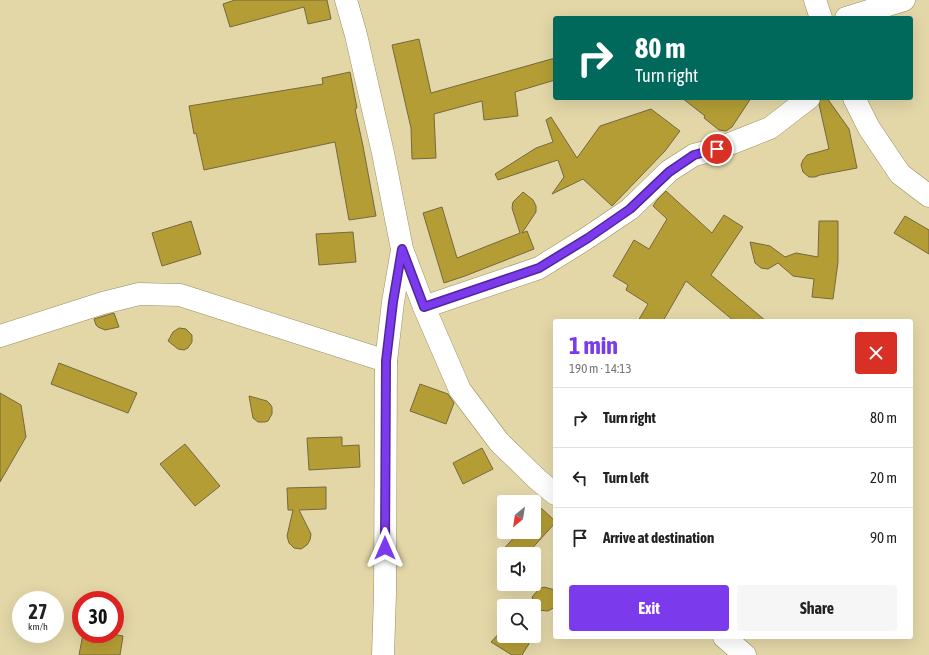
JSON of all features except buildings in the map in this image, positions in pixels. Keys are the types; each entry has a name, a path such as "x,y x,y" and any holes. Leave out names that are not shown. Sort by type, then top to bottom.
{"street":[{"path":"346,0 358,43 383,153 402,249 424,307 460,390 499,442 553,492"},
{"path":"815,0 820,16"},
{"path":"852,16 904,0"},
{"path":"424,307 539,268 588,238 630,209 669,172 694,155 717,149 770,128 806,100"},
{"path":"855,100 868,128 900,174 929,196"},
{"path":"383,655 385,594 386,361 393,302 402,249"},
{"path":"0,336 104,303 138,294 180,296 386,361"},
{"path":"726,639 745,655"}],"route":[{"path":"385,548 386,361 393,302 402,249 424,307 539,268 588,238 630,209 669,172 694,155 717,149"}]}
